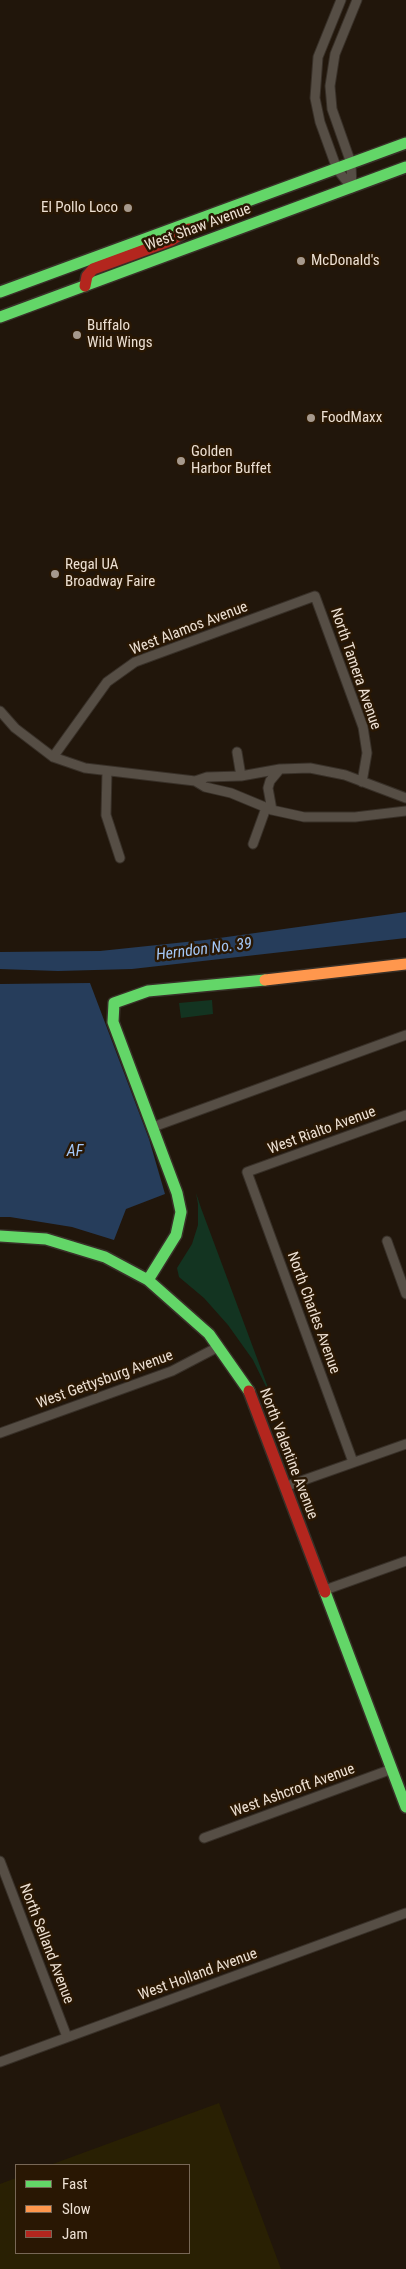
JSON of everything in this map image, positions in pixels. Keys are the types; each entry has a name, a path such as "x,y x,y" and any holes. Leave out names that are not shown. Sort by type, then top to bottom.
{"street":[{"path":"341,0 318,57 315,86 320,122 337,169 352,188"},
{"path":"352,188 351,163 332,109 330,86 336,54 357,0"},
{"name":"West Shaw Avenue","path":"0,292 406,143"},
{"name":"West Shaw Avenue","path":"0,317 406,167"},
{"path":"86,286 87,276 94,269 172,240 209,216"},
{"name":"West Alamos Avenue","path":"53,757 107,682 135,662 315,596"},
{"name":"North Tamera Avenue","path":"315,596 363,727 367,753 362,782"},
{"path":"0,711 15,728 53,757 85,768 195,781 205,787 231,793 269,809 304,817 328,819 406,811"},
{"path":"237,752 240,776"},
{"path":"253,844 269,809 268,788 270,781 280,769"},
{"path":"195,781 207,777 240,776 280,769 319,769 345,775 406,798"},
{"path":"106,771 106,815 120,858"},
{"path":"148,1280 176,1235 181,1212 177,1193 113,1022 114,1003 148,991 314,976 406,964"},
{"path":"153,1127 406,1035"},
{"name":"West Rialto Avenue","path":"247,1172 406,1115"},
{"name":"North Charles Avenue","path":"247,1172 353,1462"},
{"name":"North Valentine Avenue","path":"0,1236 46,1239 105,1256 148,1280 209,1334 252,1396 406,1807"},
{"path":"387,1241 406,1294"},
{"name":"West Gettysburg Avenue","path":"0,1433 172,1370 218,1347"},
{"path":"287,1486 406,1444"},
{"path":"325,1590 406,1561"},
{"name":"West Ashcroft Avenue","path":"204,1838 392,1769"},
{"name":"North Selland Avenue","path":"0,1861 67,2038"},
{"name":"West Holland Avenue","path":"0,2062 406,1913"}],"green space":[{"path":"212,1000 213,1014 181,1018 179,1003"},
{"path":"196,1193 273,1401 253,1360 228,1325 204,1298 179,1277 177,1268 192,1244 198,1225"}],"sand":[{"path":"219,2103 281,2269 0,2269 0,2184 15,2178 15,2254 190,2254 190,2164 53,2164"}],"water":[{"name":"Herndon No. 39","path":"406,912 406,938 132,969 58,971 0,969 0,952 100,951 205,940"},
{"name":"AF","path":"90,983 149,1139 165,1194 126,1209 114,1240 72,1227 0,1217 0,984"}],"traffic: fast":[{"path":"0,292 406,143"},
{"path":"0,317 406,167"},
{"path":"148,1280 176,1235 181,1212 177,1193 113,1022 114,1003 148,991 265,980"},
{"path":"0,1236 46,1239 105,1257 148,1280 209,1334 249,1391"},
{"path":"325,1592 406,1807"}],"traffic: slow":[{"path":"265,980 406,964"}],"traffic: jam":[{"path":"85,286 87,276 93,269 172,240 189,229"},
{"path":"249,1391 325,1592"}],"place":[{"name":"El Pollo Loco","path":"128,208"},
{"name":"McDonald's","path":"301,261"},
{"name":"Buffalo Wild Wings","path":"77,335"},
{"name":"FoodMaxx","path":"311,418"},
{"name":"Golden Harbor Buffet","path":"181,461"},
{"name":"Regal UA Broadway Faire","path":"55,574"}]}
